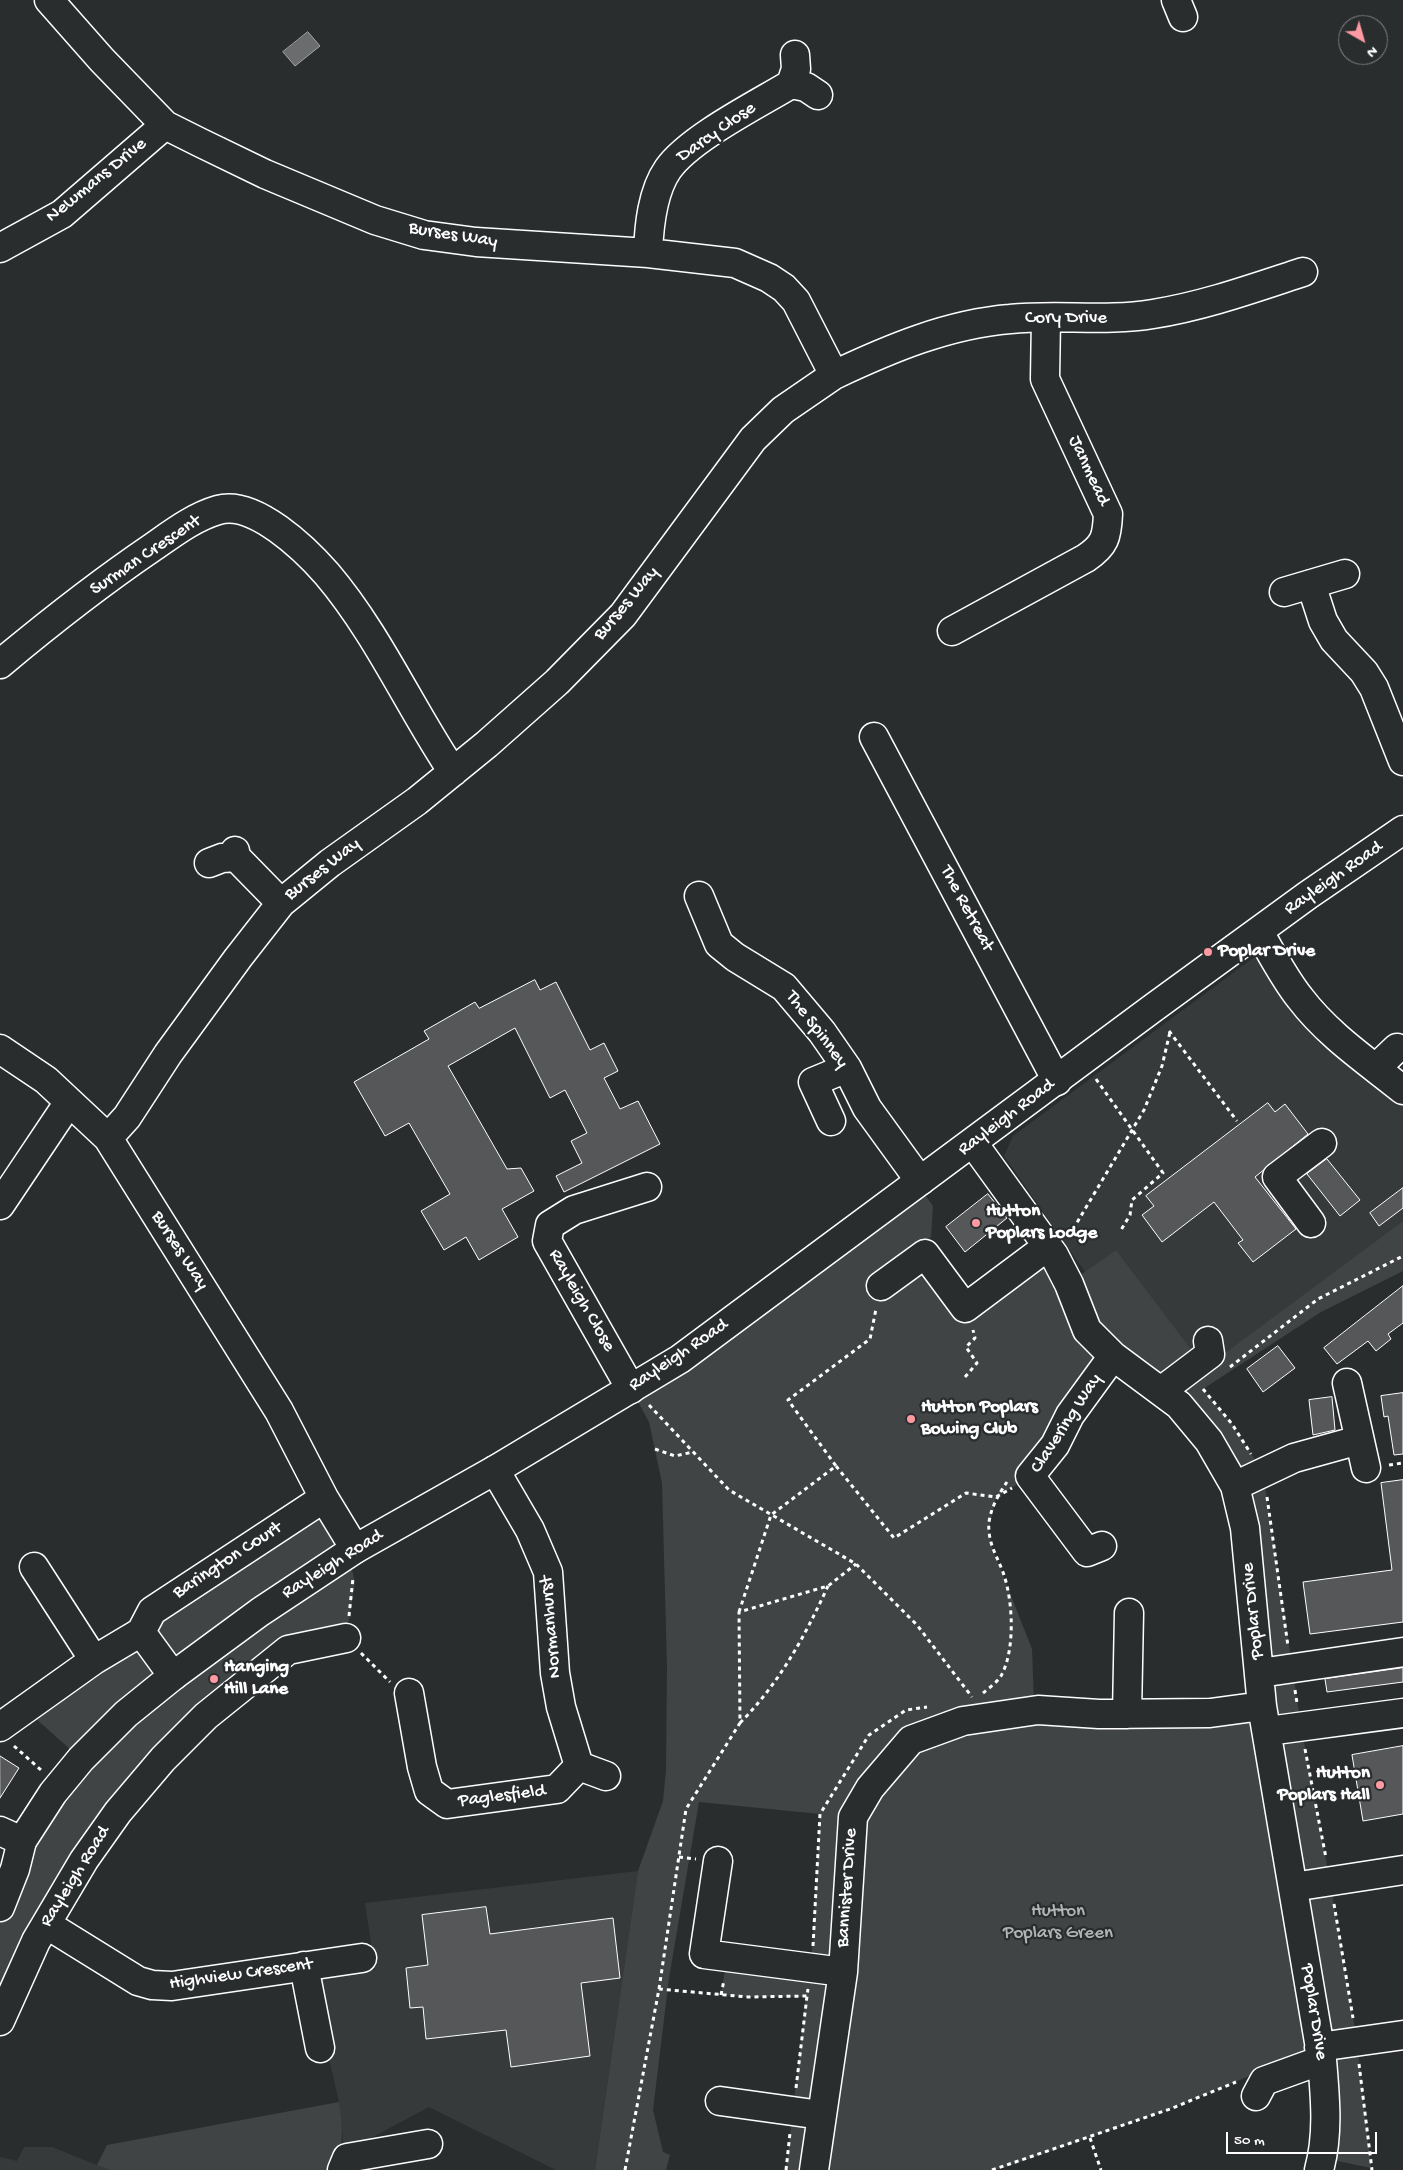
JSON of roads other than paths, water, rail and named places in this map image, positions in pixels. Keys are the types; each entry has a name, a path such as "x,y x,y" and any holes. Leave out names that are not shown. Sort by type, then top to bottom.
{"street":[{"name":"Burses Way","path":"49,0 102,60 165,125 265,174 374,220 424,235 476,242 648,254 735,263 769,278 784,288 796,300 834,375 783,410 753,439 623,615 557,682 417,801 330,863 281,903 174,1046 127,1117 108,1138 279,1411 324,1498 355,1549"},
{"path":"795,55 796,69 791,84 806,87 818,95"},
{"name":"Darcy Close","path":"648,254 649,228 658,191 668,169 684,153 711,133 791,84"},
{"name":"Newmans Drive","path":"0,248 62,214 165,125"},
{"name":"Cory Drive","path":"834,375 898,346 930,336 1009,319 1118,319 1154,314 1217,299 1302,272"},
{"name":"Janmead","path":"952,631 1086,558 1101,548 1107,530 1108,514 1045,379 1046,318"},
{"name":"Surman Crescent","path":"0,664 52,622 189,523 220,509 241,510 259,516 278,529 327,574 365,627 453,772"},
{"path":"1284,592 1345,574"},
{"path":"1310,584 1323,621 1334,640 1364,672 1374,688 1403,761"},
{"name":"The Retreat","path":"874,737 1057,1081"},
{"name":"Rayleigh Road","path":"0,1907 15,1869 11,1836 60,1785 81,1759 126,1714 173,1676 260,1612 355,1549 495,1470 680,1359 1153,1008 1308,895 1403,830"},
{"path":"209,862 235,854 281,903"},
{"name":"The Spinney","path":"700,896 719,944 735,957 784,987 822,1032 847,1068 867,1108 920,1181"},
{"path":"1259,932 1300,998 1345,1045 1403,1090"},
{"path":"0,1048 46,1080 108,1138"},
{"path":"1376,1068 1397,1048"},
{"path":"831,1121 813,1082 847,1068"},
{"path":"0,1204 69,1102"},
{"name":"Poplar Drive","path":"973,1143 1051,1251 1069,1284 1087,1330 1113,1356 1170,1398 1209,1442 1235,1486 1245,1528 1265,1719 1320,2053 1326,2108 1323,2158 1319,2170"},
{"path":"1311,1223 1277,1178 1322,1143"},
{"name":"Rayleigh Close","path":"631,1389 547,1241 550,1225 574,1210 647,1187"},
{"path":"881,1286 925,1254 965,1308 1051,1251"},
{"path":"1170,1398 1210,1354 1208,1341"},
{"name":"Clavering Way","path":"1102,1546 1087,1552 1030,1476 1055,1445 1070,1415 1113,1356"},
{"path":"1347,1383 1366,1468"},
{"path":"1235,1486 1294,1458 1359,1440"},
{"name":"Normanhurst","path":"495,1470 530,1530 548,1572 555,1673 561,1707 579,1766"},
{"name":"Barington Court","path":"141,1632 152,1611 324,1498"},
{"path":"34,1567 94,1660"},
{"path":"1127,1714 1130,1613"},
{"path":"4,1724 94,1660 141,1632 173,1676"},
{"name":"Rayleigh Road","path":"0,2021 36,1941 84,1860 118,1812 162,1759 206,1716 288,1650 346,1638"},
{"path":"1260,1673 1403,1652"},
{"name":"Paglesfield","path":"409,1693 422,1767 430,1791 447,1804 557,1789 579,1766"},
{"name":"Bannister Drive","path":"814,2170 843,1972 853,1817 870,1788 911,1740 963,1721 1038,1710 1127,1714 1210,1713 1265,1719 1301,1726 1403,1713"},
{"path":"579,1766 606,1776"},
{"path":"718,1862 704,1954 843,1972"},
{"path":"1293,1887 1403,1870"},
{"name":"Highview Crescent","path":"46,1924 131,1976 152,1985 172,1986 362,1958"},
{"path":"304,1966 320,2048"},
{"path":"1250,2088 1320,2053 1357,2041 1403,2035"},
{"path":"720,2101 821,2115"},
{"path":"342,2170 347,2158 428,2144"}],"place":[{"name":"Poplar Drive","path":"1208,952"},
{"name":"Hutton Poplars Lodge","path":"976,1223"},
{"name":"Hutton Poplars Bowing Club","path":"911,1419"},
{"name":"Hanging Hill Lane","path":"214,1679"},
{"name":"Hutton Poplars Hall","path":"1380,1785"}],"park label":[{"name":"Hutton Poplars Green","path":"1058,1923"}]}
